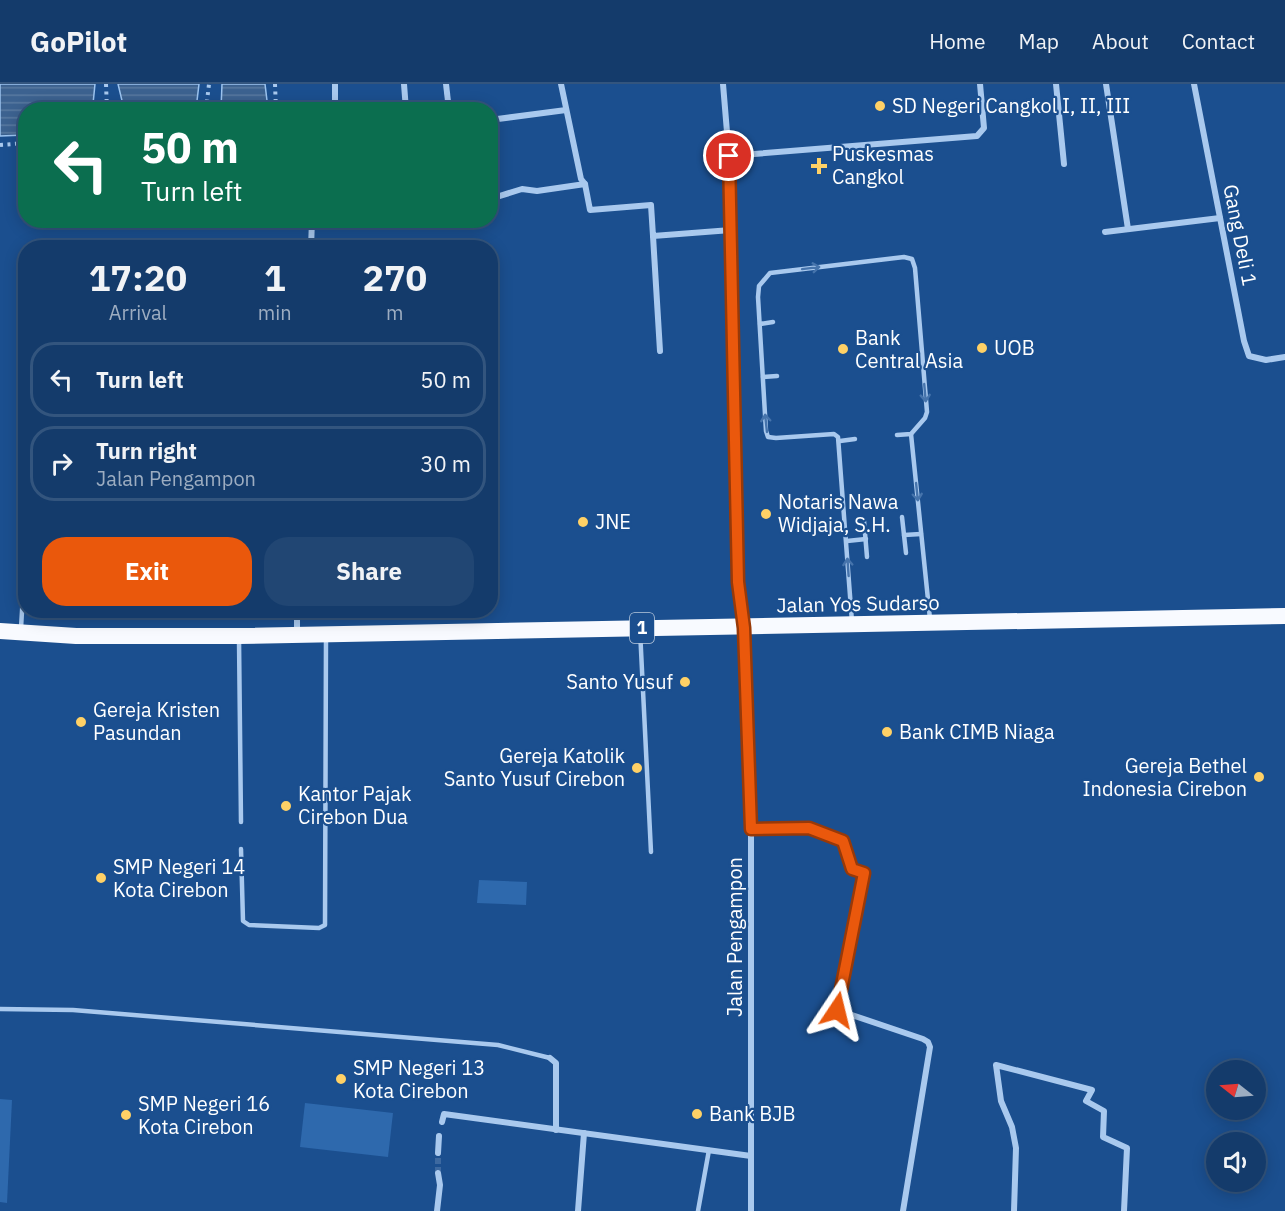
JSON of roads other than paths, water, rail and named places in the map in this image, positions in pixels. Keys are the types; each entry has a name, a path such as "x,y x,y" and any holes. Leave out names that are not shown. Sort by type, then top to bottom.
{"highway":[{"name":"Jalan Yos Sudarso","path":"0,631 75,636 239,636 1285,616"}],"street":[{"path":"335,84 335,102"},
{"path":"404,84 405,102"},
{"path":"446,84 448,102"},
{"path":"561,84 581,179 585,184 590,210 651,205 660,351"},
{"name":"Jalan Pengampon","path":"723,84 729,156 738,582 744,628 751,829 751,1211"},
{"path":"729,156 977,136 984,128 980,84"},
{"path":"1056,84 1064,164"},
{"path":"1106,84 1128,229"},
{"name":"Gang Deli 1","path":"1194,84 1244,341 1249,356 1266,360 1285,357"},
{"path":"498,119 566,110"},
{"path":"498,196 522,189 537,190 585,184"},
{"path":"1105,232 1220,218"},
{"path":"653,236 731,230"},
{"path":"297,618 297,634"},
{"path":"751,829 809,828 843,841 852,869 864,873 837,1010 922,1039 928,1042 930,1047 903,1211"},
{"path":"550,1058 556,1063 556,1130"},
{"path":"1014,1211 1016,1148 1012,1127 1002,1101 996,1065 1092,1090 1086,1101 1104,1110 1103,1137 1127,1148 1124,1211"},
{"path":"442,1122 444,1114 751,1156"},
{"path":"578,1211 584,1133"},
{"path":"438,1153 439,1136"},
{"path":"437,1211 440,1185 438,1173"}],"lane":[{"path":"852,625 840,441 834,434 776,438 768,436 766,431 759,286 770,273 904,257 912,259 915,268 927,412 925,418 911,434 897,435"},
{"path":"760,324 773,322"},
{"path":"763,377 777,376"},
{"path":"911,434 930,624"},
{"path":"840,441 855,439"},
{"path":"902,517 906,553"},
{"path":"864,521 867,556"},
{"path":"904,535 921,534"},
{"path":"847,541 866,539"},
{"path":"21,633 22,618"},
{"path":"640,628 651,852"},
{"path":"241,849 243,921 249,925 319,928 325,925 326,634"},
{"path":"239,636 241,822"},
{"path":"0,1009 73,1010 498,1045 550,1058"},
{"path":"698,1211 709,1150"}],"tunnel":[{"path":"438,1153 438,1173"}],"place":[{"name":"SD Negeri Cangkol I, II, III","path":"880,106"},
{"name":"Puskesmas Cangkol","path":"819,166"},
{"name":"UOB","path":"982,348"},
{"name":"Bank Central Asia","path":"843,349"},
{"name":"Notaris Nawa Widjaja, S.H.","path":"766,514"},
{"name":"JNE","path":"583,522"},
{"name":"Santo Yusuf","path":"685,682"},
{"name":"Gereja Kristen Pasundan","path":"81,722"},
{"name":"Bank CIMB Niaga","path":"887,732"},
{"name":"Gereja Katolik Santo Yusuf Cirebon","path":"637,768"},
{"name":"Gereja Bethel Indonesia Cirebon","path":"1259,777"},
{"name":"Kantor Pajak Cirebon Dua","path":"286,806"},
{"name":"SMP Negeri 14 Kota Cirebon","path":"101,878"},
{"name":"SMP Negeri 13 Kota Cirebon","path":"341,1079"},
{"name":"Bank BJB","path":"697,1114"},
{"name":"SMP Negeri 16 Kota Cirebon","path":"126,1115"}]}
